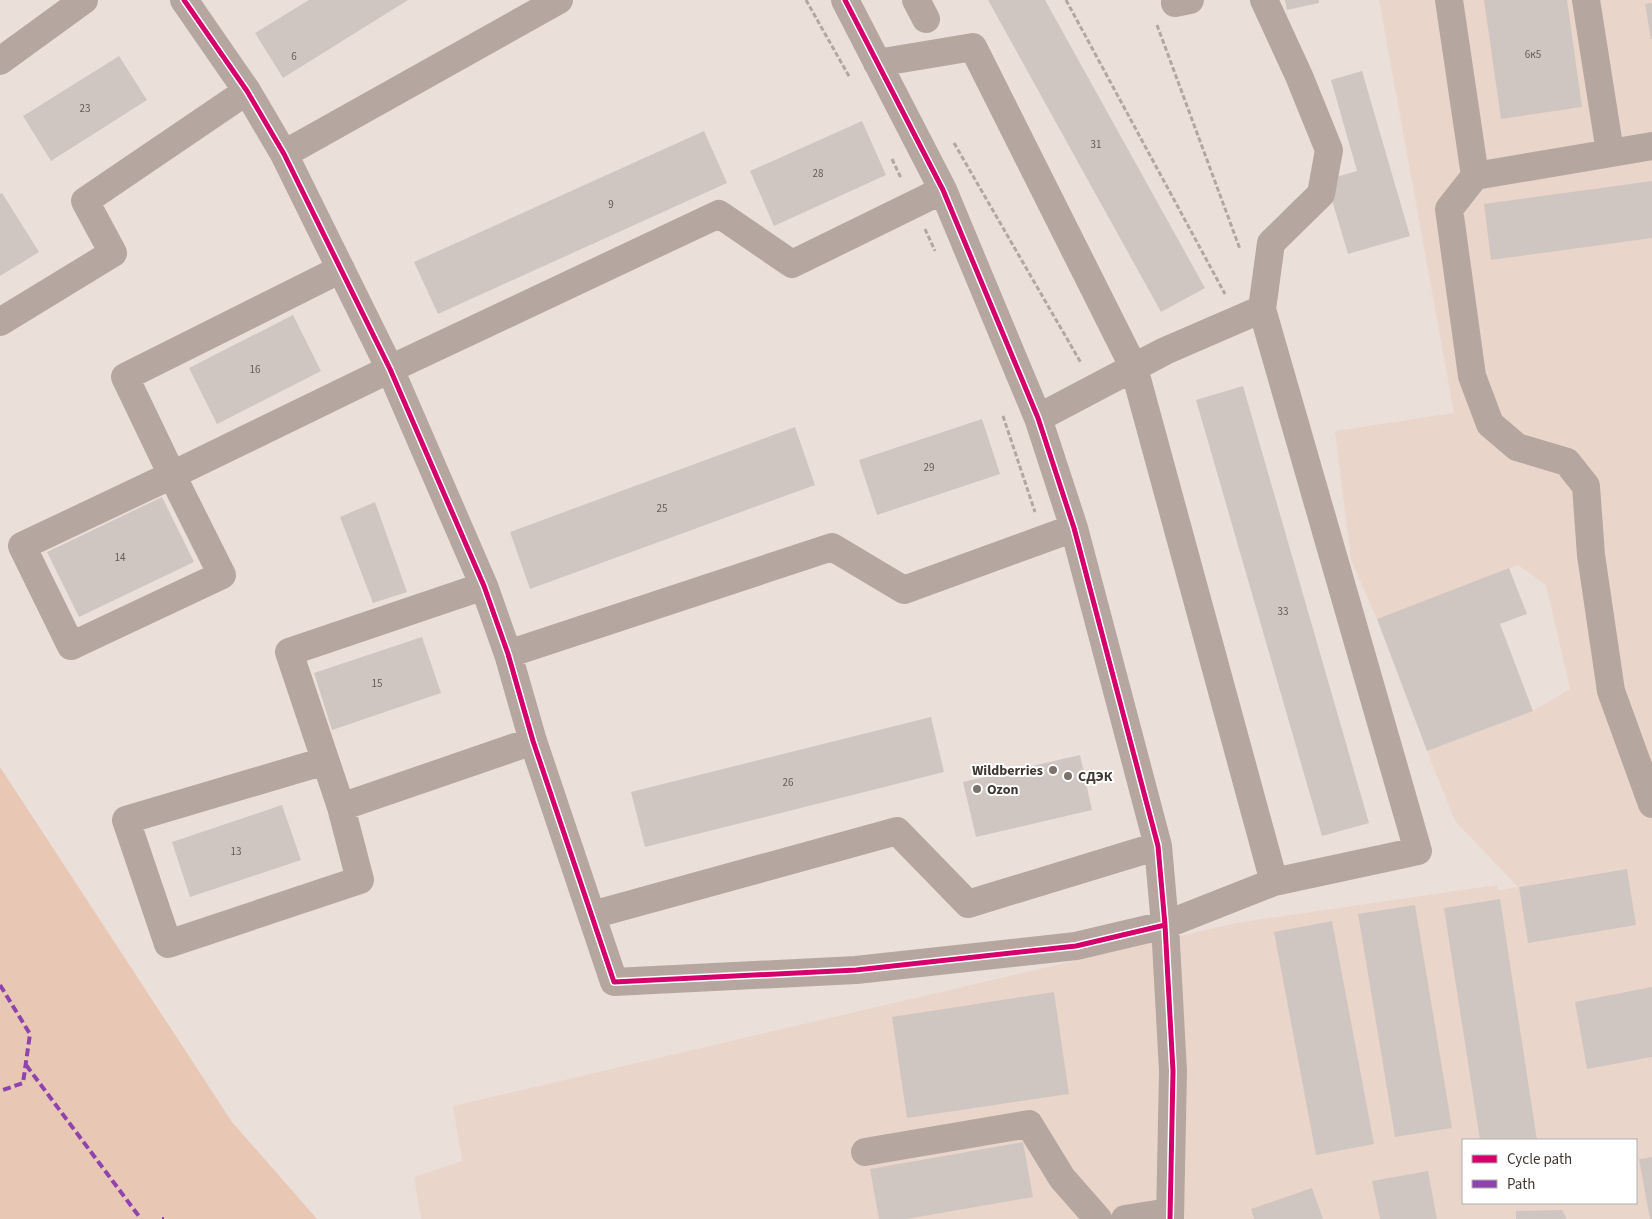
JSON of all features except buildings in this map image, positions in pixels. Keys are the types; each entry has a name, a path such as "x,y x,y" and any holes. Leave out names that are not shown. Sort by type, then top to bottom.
{"street":[{"path":"0,61 84,0"},
{"path":"184,0 247,91 284,154 390,369 484,586 508,654 533,741 614,982 856,970 1076,946 1165,925 1274,882 1418,851 1262,309 1271,243 1321,194 1329,150 1264,0"},
{"path":"284,154 559,0"},
{"path":"845,0 943,190 1038,418 1074,528 1158,846 1174,1071 1169,1215 1125,1219"},
{"path":"1449,0 1475,176"},
{"path":"1586,0 1610,152"},
{"path":"877,64 973,47 1134,368 1274,882"},
{"path":"0,322 113,253 85,201 247,91"},
{"path":"1652,146 1475,176 1448,209 1472,376 1490,424 1517,447 1566,462 1586,486 1591,555 1611,691 1652,804"},
{"path":"341,269 125,377 172,475 222,575 71,646 22,546 172,475 390,369 719,214 792,264 943,190"},
{"path":"1038,418 1165,351 1262,309"},
{"path":"508,654 832,547 904,590 1074,528"},
{"path":"325,761 126,820 168,944 360,880 340,807 325,761 289,652 484,586"},
{"path":"340,807 533,741"},
{"path":"592,915 897,831 968,904 1158,846"},
{"path":"864,1152 1029,1124 1062,1178 1098,1219"}],"path":[{"path":"806,0 852,82"},
{"path":"1066,0 1221,286 1235,320"},
{"path":"1174,7 1158,27 1242,255"},
{"path":"953,142 1081,364"},
{"path":"890,155 937,257"},
{"path":"1001,408 1043,539"}],"shaded area":[{"path":"1379,0 1652,0 1652,1219 421,1219 414,1177 462,1161 453,1106 1236,923 1497,885 1498,890 1518,887 1455,821 1427,751 1533,711 1570,689 1546,585 1518,565 1377,619 1351,560 1335,431 1454,413"},
{"path":"0,767 232,1122 317,1219 0,1219"}],"marked path":[{"path":"0,985 30,1034 23,1083 0,1091"},
{"path":"26,1065 141,1219"}],"cycle path":[{"path":"184,0 247,91 284,154 390,369 484,586 508,654 533,741 614,982 856,970 1076,946 1165,925"},
{"path":"845,0 943,190 1038,418 1074,528 1158,846 1165,925 1173,1071 1170,1219"}],"place":[{"name":"Wildberries","path":"1053,770"},
{"name":"СДЭК","path":"1068,776"},
{"name":"Ozon","path":"977,789"}]}
